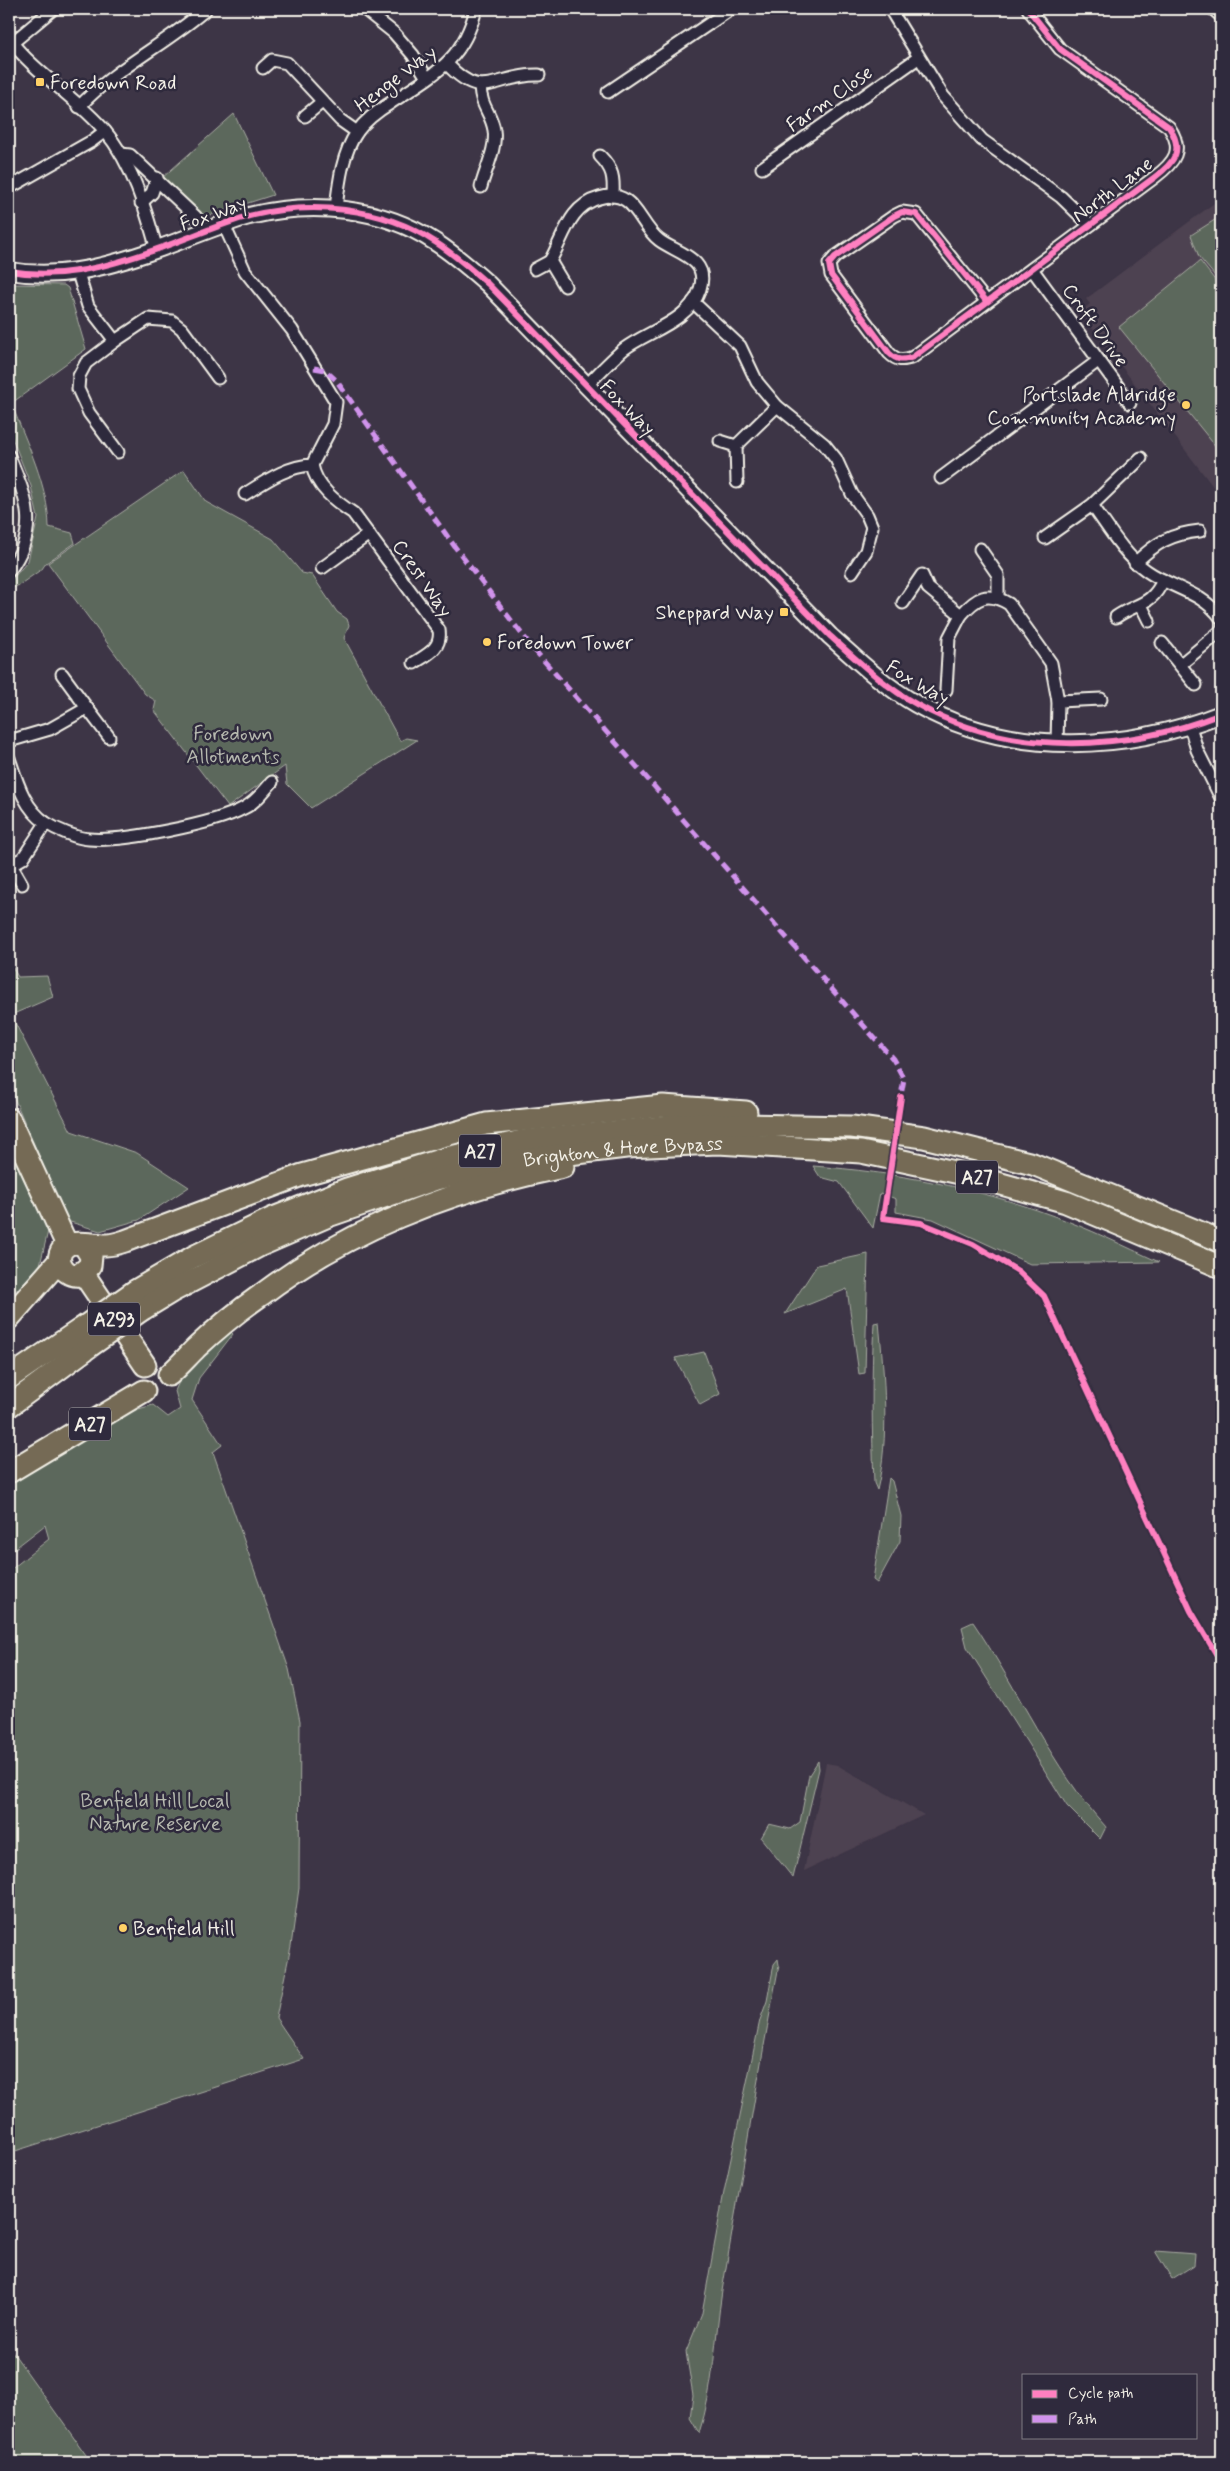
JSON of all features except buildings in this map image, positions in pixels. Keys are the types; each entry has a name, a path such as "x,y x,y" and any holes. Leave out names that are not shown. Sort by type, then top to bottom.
{"highway":[{"name":"A27","path":"70,1250 125,1241 302,1175 486,1124 663,1106 768,1113 852,1127"},
{"path":"9,1119 70,1250 9,1318"},
{"name":"Brighton & Hove Bypass","path":"9,1378 85,1337 237,1235 309,1203 347,1189 465,1154 522,1141 691,1124 852,1127 924,1137 1034,1164 1221,1241"},
{"name":"A27","path":"169,1375 208,1338 283,1279 345,1241 416,1208 443,1198 528,1174 645,1151 718,1143"},
{"name":"Brighton & Hove Bypass","path":"139,1300 171,1292 261,1245 328,1216 436,1179 520,1160 626,1146 718,1143 862,1152 969,1175 1066,1202 1221,1267"},
{"name":"A293","path":"70,1250 90,1253 92,1259 88,1269 83,1273 145,1365"},
{"name":"Brighton & Hove Bypass","path":"9,1406 85,1337"},
{"path":"160,1364 169,1375 169,1384 163,1391 154,1395 144,1392 138,1378 145,1365 160,1364"},
{"name":"A27","path":"9,1472 144,1392"}],"street":[{"path":"53,9 10,41 105,131 121,154 141,203 157,250"},
{"path":"79,107 100,87 187,26 206,9"},
{"path":"364,9 394,33 413,55 427,78"},
{"name":"Henge Way","path":"336,208 345,158 357,132 374,113 427,78 446,64 460,50 471,27 476,9"},
{"path":"608,92 731,9"},
{"path":"890,9 918,58 943,96 982,140 1061,197 1090,226"},
{"name":"North Lane","path":"987,302 916,214 902,212 894,216 836,257 830,264 831,275 889,353 900,360 913,357 1168,168 1175,157 1175,137 1169,127 1060,49 1028,9"},
{"path":"1213,9 1221,16"},
{"name":"Farm Close","path":"762,168 918,58"},
{"path":"263,68 272,60 290,66 340,120 357,132"},
{"path":"446,64 465,82 480,86 528,75 538,75"},
{"path":"480,86 481,99 492,122 495,135 481,187"},
{"path":"305,116 322,102"},
{"path":"9,188 92,141 105,131"},
{"path":"121,154 130,155 157,178 196,217"},
{"path":"600,156 611,167 614,179 613,196"},
{"path":"141,203 152,193 157,178"},
{"path":"535,269 550,261 560,244 568,222 576,212 599,198 613,196 633,205 658,240 685,252 695,261 701,275 700,289 694,302 671,323 624,349 586,386"},
{"name":"Fox Way","path":"9,271 44,275 78,273 157,250 224,224 277,210 306,207 336,208 394,222 433,240 461,260 488,284 794,601 876,677 916,704 943,717 982,731 1018,738 1082,744 1130,740 1190,726 1221,714"},
{"path":"224,224 245,271 292,330 336,402 333,424 312,465 299,465 288,469 245,494"},
{"path":"550,261 565,286"},
{"name":"Croft Drive","path":"1032,270 1130,403"},
{"path":"78,273 88,306 114,341"},
{"path":"694,302 740,346 757,382 777,406 824,444 836,459 852,494 867,515 872,527 866,551 852,572"},
{"path":"118,452 88,413 78,389 79,376 86,363 114,341 148,319 172,321 182,329 218,378"},
{"path":"941,478 1098,361"},
{"path":"737,482 736,446 777,406"},
{"path":"720,441 736,446"},
{"path":"9,456 25,500 28,518 27,539 19,557 9,571"},
{"path":"1045,538 1092,506 1141,458"},
{"name":"Crest Way","path":"312,465 317,478 334,501 354,513 439,630 440,638 437,646 414,662"},
{"path":"1092,506 1135,562 1163,580 1203,600 1221,618"},
{"path":"1135,562 1153,546 1168,538 1183,532 1200,531"},
{"name":"Crest Way","path":"322,568 369,534"},
{"path":"980,549 998,575 998,598"},
{"path":"903,603 922,575 928,588 961,615"},
{"path":"1116,617 1128,609 1141,605 1158,593 1163,580"},
{"path":"946,690 949,638 961,615 971,603 984,596 998,598 1009,604 1046,653 1055,676 1058,701 1057,743"},
{"path":"1141,605 1150,621"},
{"path":"1181,664 1221,632"},
{"path":"1162,643 1181,664 1196,685"},
{"path":"62,674 109,737"},
{"path":"1058,701 1101,699"},
{"path":"9,741 50,729 87,708"},
{"path":"1190,726 1197,750 1221,798"},
{"path":"9,758 26,802 46,823 88,839 166,830 206,822 246,808 272,782"},
{"path":"22,884 10,864 23,858 46,823"}],"shaded area":[{"name":"Portslade Aldridge Community Academy","path":"1221,198 1221,497 1080,312 1090,304 1086,299"},
{"path":"826,1763 837,1765 924,1815 804,1871"}],"green space":[{"path":"234,114 273,195 204,217 162,178"},
{"path":"1221,216 1221,283 1199,257 1191,235"},
{"path":"1200,261 1221,288 1221,453 1119,327"},
{"path":"9,284 64,285 68,288 86,349 9,405"},
{"path":"12,405 41,480 48,511 49,527 72,533 75,543 46,563 42,569 9,590 9,583 28,561 38,518 31,486 9,430 9,406"},
{"name":"Foredown Allotments","path":"184,470 206,502 273,539 302,573 312,575 337,612 347,619 349,625 344,638 400,741 406,738 417,740 311,808 287,784 285,766 228,807 154,710 156,701 145,694 48,563"},
{"path":"9,961 18,977 47,976 53,997 11,1015 71,1131 137,1153 189,1187 139,1220 100,1231 67,1221 9,1086"},
{"path":"9,1148 48,1231 40,1265 9,1298"},
{"path":"813,1166 874,1172 934,1182 993,1196 1065,1220 1159,1262 1030,1264 933,1219 896,1212 896,1199 880,1193 873,1228 839,1182 820,1177"},
{"path":"868,1254 865,1373 859,1374 847,1289 785,1314 817,1265"},
{"path":"879,1322 885,1428 884,1449 877,1490 874,1483 872,1383 874,1323"},
{"name":"Benfield Hill Local Nature Reserve","path":"226,1327 233,1334 199,1378 192,1400 222,1445 213,1452 289,1669 300,1721 299,1888 291,1946 276,2018 304,2059 9,2153 9,1571 49,1539 45,1525 9,1553 9,1479 124,1413 153,1405 168,1417 180,1409 175,1391 185,1368"},
{"path":"704,1352 720,1394 700,1405 675,1358"},
{"path":"889,1478 892,1481 901,1516 900,1541 877,1583 873,1580"},
{"path":"973,1622 1068,1779 1106,1827 1100,1839 1067,1806 967,1647 962,1627"},
{"path":"818,1761 819,1769 793,1878 761,1838 769,1824 790,1829 800,1822 809,1775"},
{"path":"778,1959 779,1965 722,2291 708,2398 699,2433 690,2418 693,2395 686,2352 702,2313 724,2192 760,2020 767,2001 774,1964"},
{"path":"1155,2251 1195,2254 1194,2265 1172,2279"},
{"path":"9,2347 91,2462 9,2462"}],"marked path":[{"path":"314,368 325,370 336,380 455,547 531,646 893,1059 904,1079 900,1101"}],"cycle path":[{"path":"987,302 916,214 902,212 894,216 835,257 829,264 831,275 889,353 897,359 903,360 913,357 1155,177 1172,161 1176,149 1174,135 1169,127 1060,49 1028,9"},
{"path":"9,271 44,274 95,268 146,253 236,220 272,211 320,208 345,210 369,214 392,221 414,230 435,242 488,284 830,636 882,681 904,697 952,721 990,733 1028,740 1067,743 1107,742 1146,736 1184,727 1221,714"},
{"path":"901,1097 883,1218 921,1223 973,1244 1018,1271 1044,1296 1191,1611 1221,1662"}],"place":[{"name":"Foredown Road","path":"40,82"},
{"name":"Portslade Aldridge Community Academy","path":"1186,405"},
{"name":"Sheppard Way","path":"784,612"},
{"name":"Foredown Tower","path":"487,642"},
{"name":"Benfield Hill","path":"123,1928"}]}
